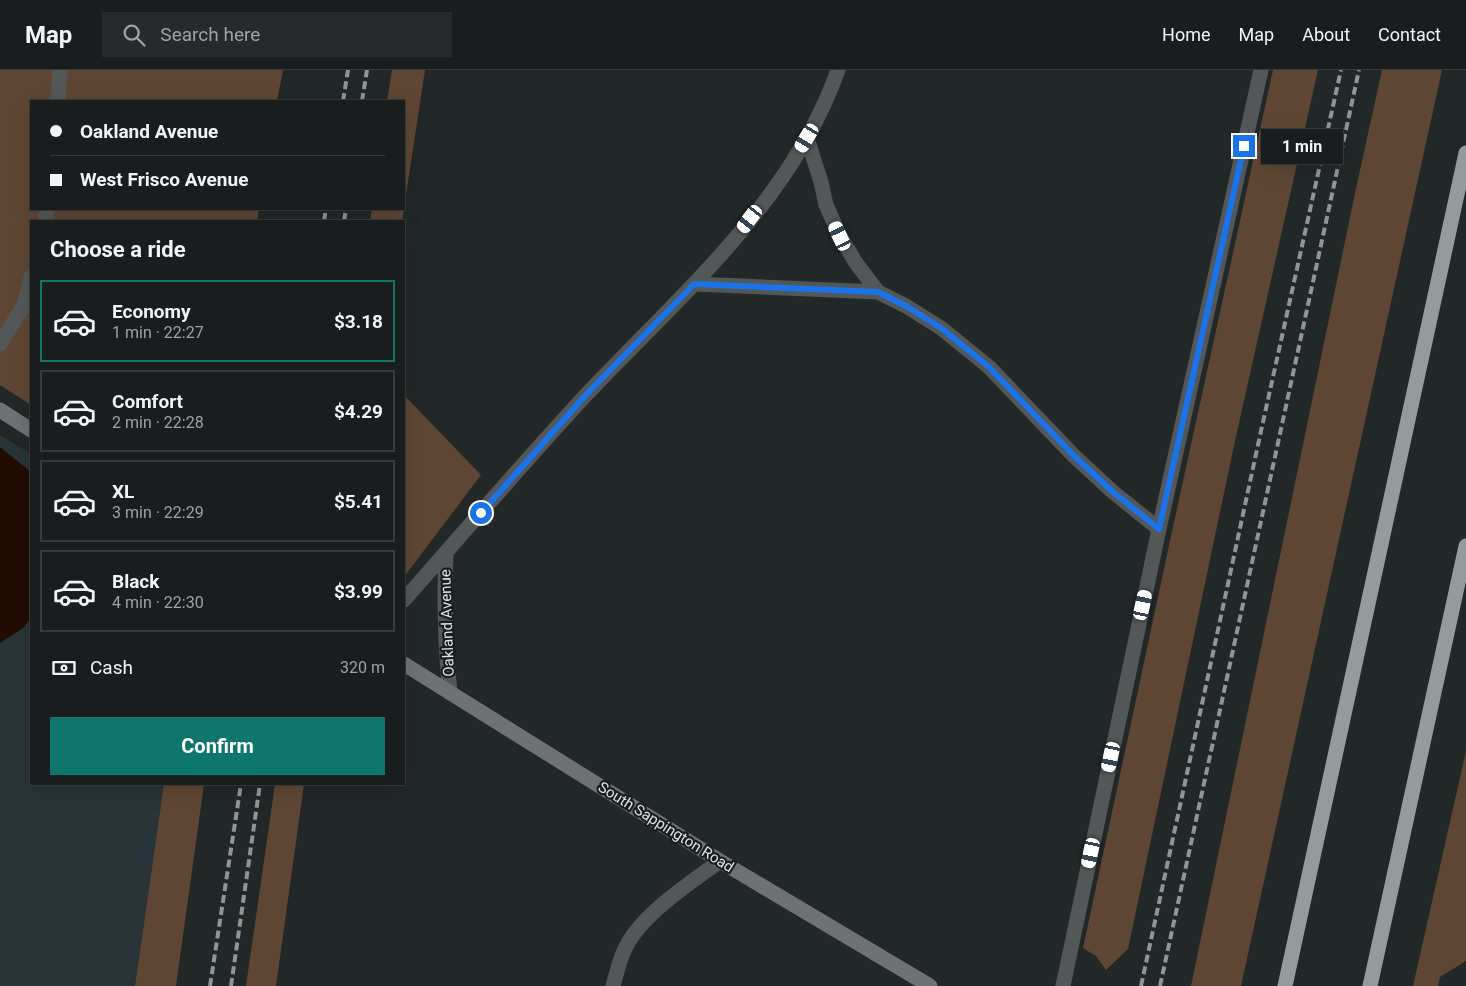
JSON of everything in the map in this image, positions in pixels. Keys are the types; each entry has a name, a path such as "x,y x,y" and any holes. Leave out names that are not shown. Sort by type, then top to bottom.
{"highway":[{"path":"1285,986 1466,153"},
{"path":"1370,986 1466,546"}],"street":[{"path":"58,100 60,70"},
{"name":"Oakland Avenue","path":"405,599 585,396 727,250 786,173 807,138 831,90 838,70"},
{"path":"1063,986 1159,529 1261,70"},
{"path":"807,138 830,213 840,236 878,292"},
{"path":"0,344 24,305 30,282"},
{"path":"694,284 878,292 906,306 941,328 989,367 1074,456 1113,492 1159,529"},
{"path":"0,410 30,429"},
{"name":"Oakland Avenue","path":"446,553 444,599 445,647 450,693"},
{"name":"South Sappington Road","path":"405,665 720,861 930,986"},
{"path":"614,986 623,952 635,930 653,912 720,861"}],"shaded area":[{"path":"0,70 283,70 277,100 30,100 30,210 259,210 257,220 30,220 30,404 0,385"},
{"path":"392,70 425,70 405,201 405,100 387,100"},
{"path":"1273,70 1318,70 1235,441 1128,949 1106,970 1096,956 1083,948"},
{"path":"1382,70 1442,70 1241,986 1191,986 1355,193"},
{"path":"372,210 404,210 402,220 370,220"},
{"path":"405,396 481,475 405,576"},
{"path":"0,435 30,453 30,785 164,785 135,986 0,986"},
{"path":"0,447 30,471 30,619 23,628 0,643"},
{"path":"1466,751 1466,961 1440,977 1438,986 1413,986"},
{"path":"164,785 204,785 176,986 135,986"},
{"path":"275,785 304,785 276,986 246,986"}],"railway":[{"path":"343,100 348,70"},
{"path":"362,100 367,70"},
{"path":"1141,986 1341,70"},
{"path":"1160,986 1359,70"},
{"path":"324,220 326,210"},
{"path":"344,220 346,210"},
{"path":"210,986 241,785"},
{"path":"231,986 260,785"}],"route":[{"path":"481,513 585,396 672,309 694,284 878,292 906,306 941,328 989,367 1074,456 1113,492 1159,529 1244,146"}]}
